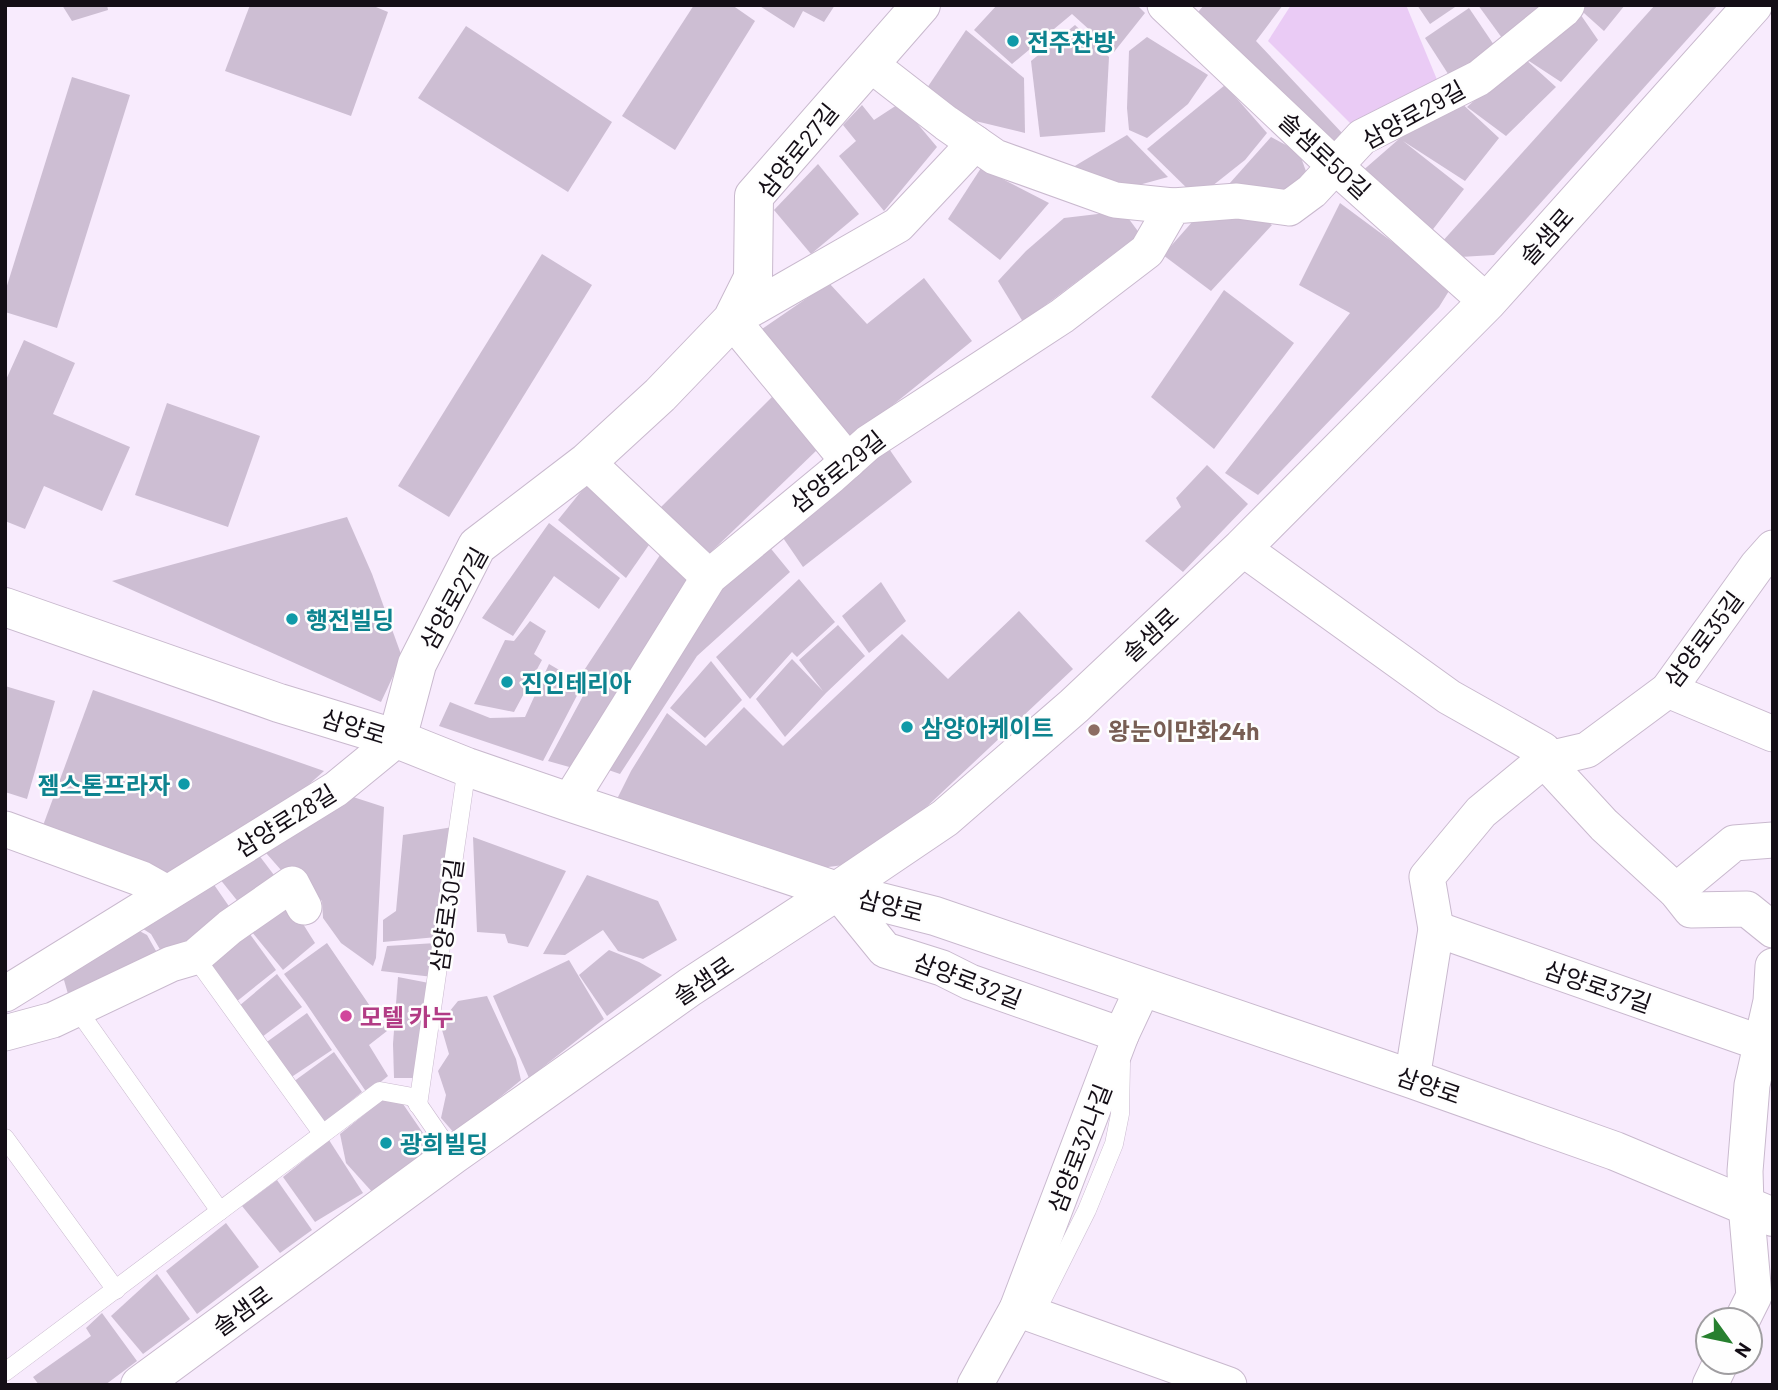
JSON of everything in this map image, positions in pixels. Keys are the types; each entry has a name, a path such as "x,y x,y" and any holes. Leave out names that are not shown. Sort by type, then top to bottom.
{"main road":[{"name":"삼양로27길","path":"397,739 417,664 477,546 587,461 660,395 732,320 752,278 754,196 921,5"},
{"name":"솔샘로","path":"140,1385 453,1155 690,987 945,818 1074,706 1242,548 1488,302 1748,7"},
{"name":"삼양로","path":"5,607 279,703 397,739 467,767 569,802 837,891 935,916 1412,1079 1615,1152 1759,1211"}],"street":[{"name":"솔샘로50길","path":"1165,5 1335,166 1488,302"},
{"name":"삼양로29길","path":"870,64 995,157 1115,200 1173,206 1237,201 1289,208 1312,191 1362,137 1479,78 1567,5"},
{"name":"삼양로27길","path":"732,320 898,225 975,143"},
{"name":"삼양로29길","path":"569,802 709,577 868,443 1062,316 1147,251 1173,206"},
{"path":"732,320 848,461"},
{"path":"587,461 709,577"},
{"path":"1242,548 1449,697 1543,750 1544,760 1604,825 1676,891 1691,910 1764,915"},
{"name":"삼양로35길","path":"1412,1079 1436,929 1427,877 1481,812 1544,760 1587,750 1668,690 1757,566 1773,548"},
{"path":"1668,690 1773,734"},
{"name":"삼양로28길","path":"5,993 336,789 397,739"},
{"path":"5,829 142,878 167,893"},
{"path":"1676,891 1734,842 1773,840"},
{"path":"5,1033 53,1020 171,964 195,957 230,927 292,884 304,906"},
{"name":"삼양로32길","path":"837,891 885,950 942,968 970,982 1121,1035"},
{"name":"삼양로37길","path":"1436,929 1761,1043"},
{"path":"1749,1306 1754,1296 1759,1211 1745,1171 1752,1085 1772,1001 1773,966"},
{"name":"삼양로32나길","path":"975,1385 1026,1312 1121,1035 1143,988"},
{"path":"1026,1312 1229,1385"}],"lane":[{"name":"삼양로30길","path":"418,1105 467,767"},
{"path":"195,957 322,1133"},
{"path":"77,1009 220,1211"},
{"path":"5,1372 380,1091 413,1097 453,1155"},
{"path":"5,1138 116,1290"}],"shaded area":[{"path":"1291,5 1406,5 1438,82 1354,127 1268,41"}],"building":[{"path":"62,5 107,5 108,10 72,21"},
{"path":"250,5 371,5 388,12 351,116 225,71"},
{"path":"694,5 732,5 755,21 675,150 622,116"},
{"path":"758,5 835,5 824,22 803,11 794,28"},
{"name":"전주찬방","path":"997,5 1137,5 1145,13 1114,52 1072,14 1012,64 974,30"},
{"path":"1204,5 1283,5 1256,41 1343,134 1329,150 1193,18"},
{"path":"1417,5 1458,5 1430,24"},
{"path":"1478,5 1542,5 1502,38"},
{"path":"1574,5 1598,40 1561,82 1523,57"},
{"path":"1575,5 1625,5 1604,31"},
{"path":"1655,5 1718,5 1494,255 1460,257 1441,243"},
{"path":"1469,8 1496,48 1452,80 1425,38"},
{"path":"1075,25 1109,57 1105,132 1040,137 1031,61"},
{"path":"466,26 612,122 568,192 418,98"},
{"path":"966,30 1024,78 1025,133 967,119 927,88"},
{"path":"1147,37 1208,75 1188,104 1147,138 1129,130 1127,108 1129,51"},
{"path":"1523,57 1556,87 1506,136 1467,107"},
{"path":"72,77 130,95 57,328 5,312 5,292"},
{"path":"1225,85 1267,133 1245,160 1197,198 1147,149"},
{"path":"1457,99 1499,138 1465,181 1403,141 1464,189 1427,237 1360,173 1399,139"},
{"path":"900,103 937,147 884,211 839,156 856,141 843,125 862,105 874,120"},
{"path":"1127,135 1168,177 1117,191 1063,173"},
{"path":"1271,137 1299,152 1307,174 1287,196 1241,194 1229,184"},
{"path":"818,164 859,214 811,254 774,210"},
{"path":"981,168 1049,203 1000,260 948,219"},
{"path":"1340,203 1452,286 1439,307 1258,495 1225,473 1350,313 1299,285"},
{"path":"1239,208 1272,225 1211,291 1163,255 1201,212"},
{"path":"1123,211 1140,234 1023,322 998,281 1026,251 1064,218"},
{"path":"542,254 592,285 449,517 398,486"},
{"path":"924,278 972,341 852,438 759,331 829,283 867,324"},
{"path":"1224,290 1294,343 1214,449 1151,397"},
{"path":"24,340 75,363 53,414 130,447 102,511 44,486 25,529 5,521 5,382"},
{"path":"772,397 818,449 710,553 659,509"},
{"path":"167,403 260,436 228,527 135,495"},
{"path":"885,443 912,482 803,567 777,529"},
{"path":"1207,465 1248,504 1183,572 1145,541 1181,507 1176,498"},
{"path":"587,484 651,542 626,578 558,520"},
{"name":"행전빌딩","path":"347,517 372,574 402,657 381,702 112,581"},
{"path":"549,523 620,578 599,609 554,576 513,636 482,618"},
{"path":"763,539 790,572 697,656 620,774 597,766 678,637"},
{"path":"660,555 698,583 580,770 548,761 590,683 581,675"},
{"path":"799,579 835,622 797,657 792,652 750,699 716,657"},
{"path":"881,582 906,621 869,653 842,616"},
{"name":"삼양아케이트","path":"1019,611 1073,669 868,862 812,869 617,799 667,713 706,746 744,707 783,746 902,634 948,679"},
{"name":"진인테리아","path":"530,621 546,631 534,654 542,660 514,712 474,704 505,640 514,641"},
{"path":"838,625 865,656 785,737 756,699 792,659 823,691 799,660"},
{"path":"711,661 742,700 705,738 670,708"},
{"path":"549,664 583,684 543,761 439,726 450,702 490,718 525,717"},
{"path":"5,686 55,701 27,799 5,792"},
{"name":"젬스톤프라자","path":"93,690 324,771 295,797 166,877 41,831"},
{"path":"350,796 384,807 376,958 373,966 341,943 323,918 322,901 293,873 281,870 259,845"},
{"path":"453,827 437,937 383,942 383,920 396,911 403,835"},
{"path":"473,837 566,871 528,947 508,943 505,934 477,932"},
{"path":"255,850 280,883 244,909 215,873"},
{"path":"587,875 658,901 677,940 643,959 618,951 603,930 565,955 543,954"},
{"path":"208,876 235,915 165,958 151,934 137,925"},
{"path":"286,897 315,943 283,970 247,926"},
{"path":"244,926 276,970 236,1002 200,958"},
{"path":"132,927 147,935 160,958 68,994 64,980 18,999"},
{"name":"모텔 카누","path":"327,943 387,1031 369,1045 388,1076 367,1093 284,974"},
{"path":"436,943 433,977 381,971 387,946"},
{"path":"609,950 662,975 607,1016 579,975"},
{"path":"569,960 604,1019 529,1078 493,996"},
{"path":"277,974 302,1007 262,1037 239,1006"},
{"path":"398,977 429,983 418,1078 394,1078 393,1044"},
{"path":"487,996 516,1059 521,1080 455,1134 441,1118 446,1095 438,1071 449,1054 440,1023 458,1001"},
{"path":"307,1013 332,1050 290,1078 264,1044"},
{"path":"334,1052 362,1092 323,1124 293,1082"},
{"name":"광희빌딩","path":"382,1100 403,1104 436,1152 374,1194 346,1163 340,1134"},
{"path":"329,1140 363,1193 315,1222 283,1177"},
{"path":"277,1180 312,1230 280,1253 242,1206"},
{"path":"226,1223 259,1267 197,1314 166,1271"},
{"path":"157,1274 190,1319 143,1354 111,1316"},
{"path":"102,1313 137,1361 105,1385 39,1385 33,1377 91,1336 86,1328"}],"place":[{"name":"전주찬방","path":"1013,41"},
{"name":"행전빌딩","path":"292,619"},
{"name":"진인테리아","path":"507,682"},
{"name":"삼양아케이트","path":"907,727"},
{"name":"왕눈이만화24h","path":"1094,730"},
{"name":"젬스톤프라자","path":"184,784"},
{"name":"모텔 카누","path":"346,1016"},
{"name":"광희빌딩","path":"386,1143"}]}
